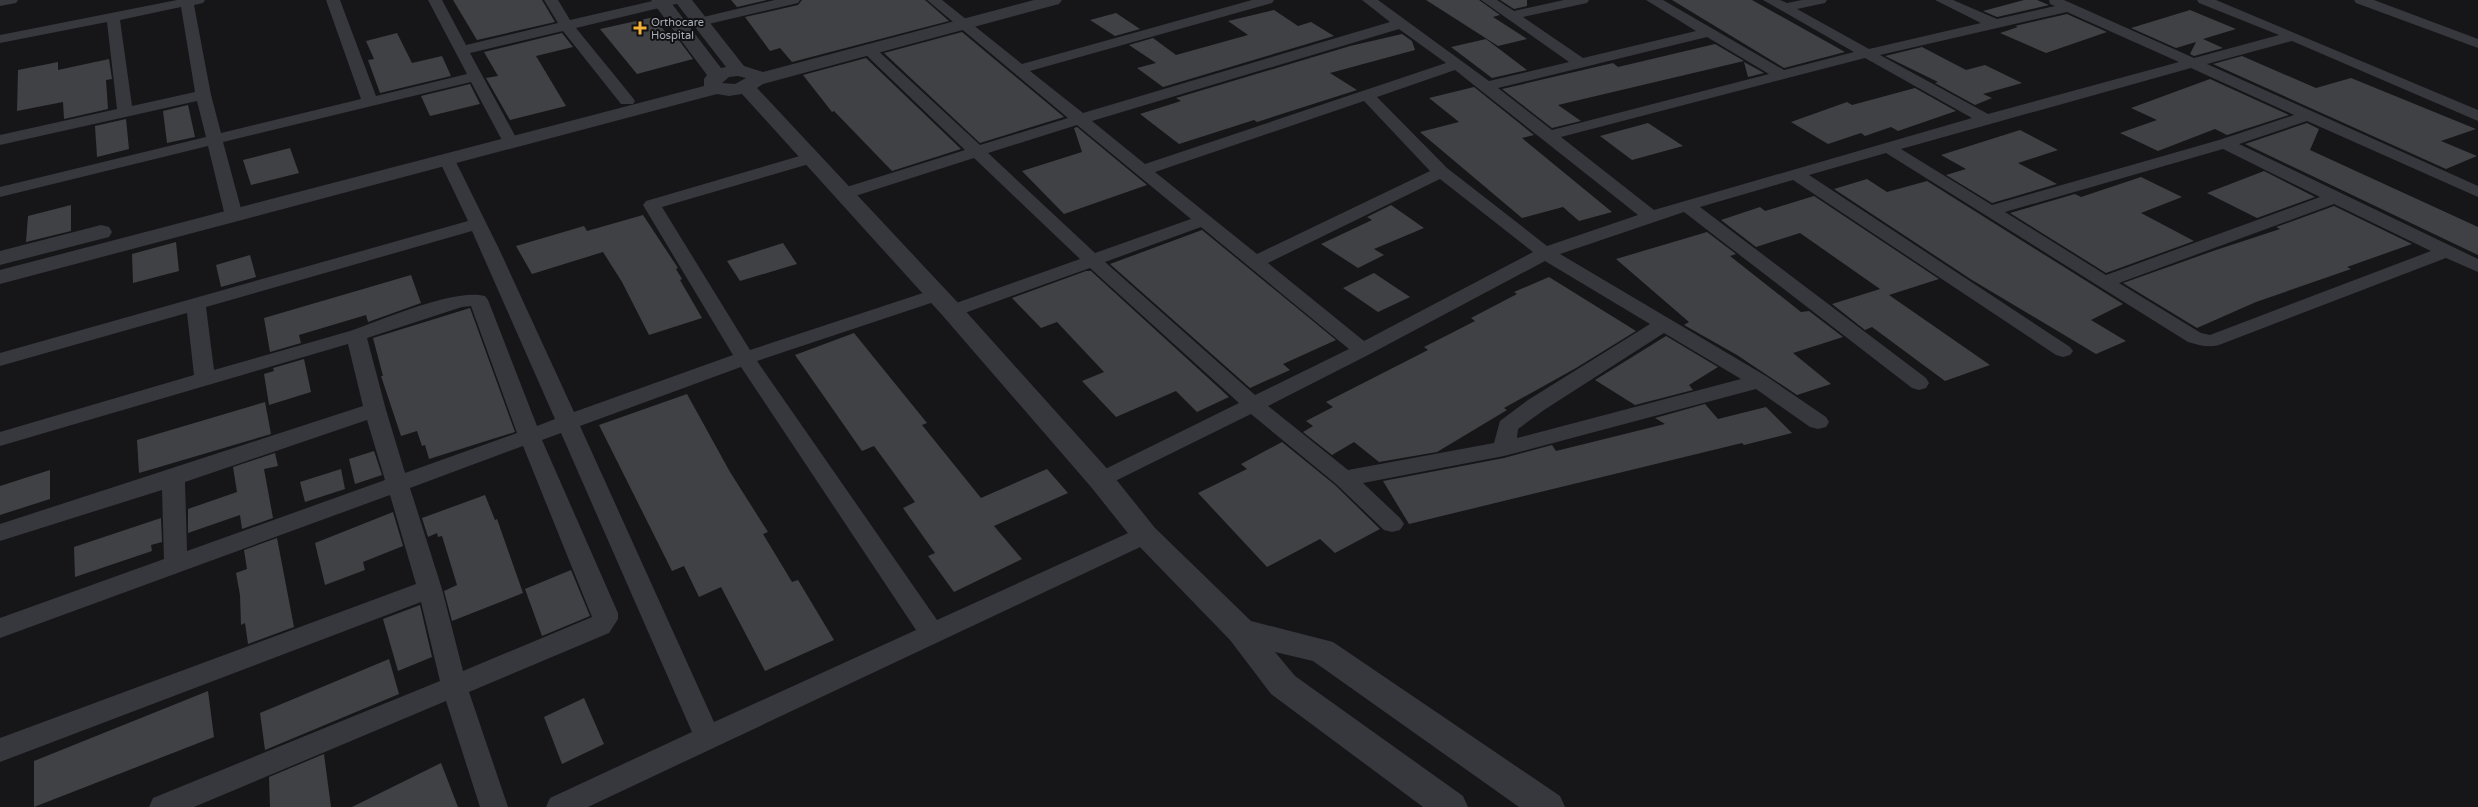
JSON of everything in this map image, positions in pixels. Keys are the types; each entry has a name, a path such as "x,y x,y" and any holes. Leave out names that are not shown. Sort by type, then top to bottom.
{"street":[{"path":"0,2 11,0"},
{"path":"434,0 463,50 508,137"},
{"path":"551,0 565,24 627,101"},
{"path":"683,0 810,158 944,303 1101,480 1144,535 1241,631 1283,685 1450,807"},
{"path":"700,22 792,0"},
{"path":"934,0 1363,350"},
{"path":"746,77 869,50 1018,0"},
{"path":"463,50 666,1 716,81 731,90 746,77 959,20 1054,0"},
{"path":"1020,69 1267,0"},
{"path":"1369,0 1486,86 1547,136 1651,216"},
{"path":"1488,0 1579,62"},
{"path":"1511,16 1582,0"},
{"path":"1653,0 1783,76"},
{"path":"1770,0 1986,119"},
{"path":"1785,8 1820,0"},
{"path":"1942,0 1995,24"},
{"path":"2053,0 2478,192"},
{"path":"2204,0 2293,36 2478,116"},
{"path":"2361,0 2478,44"},
{"path":"0,40 193,1 202,95 232,208"},
{"path":"339,1 370,102"},
{"path":"1547,136 1865,54 2069,7"},
{"path":"113,17 125,112"},
{"path":"843,194 1080,119 1402,24"},
{"path":"1486,86 1579,62 1707,33"},
{"path":"1101,480 1363,350 1546,253 1651,216 1986,119 2293,36"},
{"path":"869,50 1092,260 1254,404 1344,479 1392,524"},
{"path":"1143,170 1456,65"},
{"path":"0,192 476,76"},
{"path":"0,258 447,160 508,137 627,101 716,81"},
{"path":"0,277 232,208 716,81"},
{"path":"0,140 202,95"},
{"path":"1367,95 1440,172 1546,253 1759,381 1818,422"},
{"path":"1989,211 2225,143 2308,115"},
{"path":"2225,143 2445,252 2478,266"},
{"path":"1889,148 2195,338 2212,341 2445,252"},
{"path":"810,158 652,205 745,358 933,635"},
{"path":"447,160 478,224 707,736"},
{"path":"1255,262 1440,172"},
{"path":"1796,174 2063,351"},
{"path":"2106,282 2335,198"},
{"path":"1687,206 1919,383"},
{"path":"0,628 530,438 745,358 1092,260 1204,220"},
{"path":"0,360 478,224"},
{"path":"0,439 356,335 460,301 478,300 530,438 605,613 605,619 600,626 163,807"},
{"path":"196,304 205,379"},
{"path":"1504,449 1508,426 1536,405 1664,324"},
{"path":"356,335 376,410 430,589 454,686 494,807"},
{"path":"1344,479 1504,449 1759,381"},
{"path":"0,533 173,478 376,410"},
{"path":"173,478 176,565"},
{"path":"560,807 707,736 933,635 1144,535"},
{"path":"0,750 430,589"},
{"path":"1241,631 1322,651 1547,807"}],"building":[{"path":"453,0 542,0 555,22 477,40"},
{"path":"731,0 767,0 737,7"},
{"path":"802,0 925,0 949,21 792,62 780,48 770,51 745,17 798,5"},
{"path":"1426,0 1479,0 1500,15 1493,17 1527,39 1498,46"},
{"path":"1500,0 1527,0 1527,6 1514,9"},
{"path":"1672,0 1752,0 1845,52 1784,68"},
{"path":"2024,0 2037,0 2049,5 1997,17 1983,11"},
{"path":"1274,10 1298,26 1311,22 1334,36 1163,87 1137,68 1156,63 1129,45 1153,38 1176,55 1248,35 1228,21"},
{"path":"2190,10 2236,29 2203,39 2223,48 2194,56 2190,54 2196,42 2176,48 2131,28"},
{"path":"1116,13 1140,29 1115,36 1090,20"},
{"path":"2067,14 2107,32 2046,53 2000,33 2018,27 2015,26"},
{"path":"654,17 666,33 672,31 693,59 637,74 600,29"},
{"path":"962,32 1064,117 980,143 884,53"},
{"path":"397,33 412,63 442,56 451,76 380,93 368,60 374,59 366,41"},
{"path":"562,33 573,47 536,56 566,106 510,120 486,78 498,76 484,52"},
{"path":"1402,34 1412,41 1415,50 1330,73 1357,90 1257,122 1254,120 1179,144 1140,114 1181,101 1176,98 1350,46"},
{"path":"1486,39 1527,70 1492,78 1451,47"},
{"path":"1715,44 1744,61 1558,105 1581,121 1552,128 1502,89 1613,63 1618,67"},
{"path":"1922,47 1966,70 1985,65 2022,83 1983,94 1992,98 1975,105 1935,83 1938,82 1885,56"},
{"path":"2242,56 2316,88 2351,78 2476,129 2441,141 2477,156 2446,169 2213,64"},
{"path":"866,58 961,149 892,171 834,111 832,112 803,75"},
{"path":"109,59 112,79 106,80 108,109 64,119 63,102 17,111 18,70 58,62 58,70"},
{"path":"1744,62 1764,73 1748,77"},
{"path":"2210,79 2289,115 2227,135 2215,129 2158,151 2120,133 2157,120 2131,108"},
{"path":"470,84 480,104 430,116 421,96"},
{"path":"1474,87 1534,135 1522,138 1612,212 1579,221 1563,207 1522,218 1420,132 1459,122 1429,98"},
{"path":"1915,88 1956,111 1898,131 1891,127 1865,136 1861,133 1828,144 1791,122 1847,102 1852,105"},
{"path":"188,105 195,137 167,143 163,111"},
{"path":"126,119 129,149 97,157 95,126"},
{"path":"1648,123 1683,146 1632,160 1600,136"},
{"path":"2307,123 2319,129 2310,150 2478,227 2478,255 2245,144"},
{"path":"1077,127 1147,185 1064,214 1022,171 1082,152 1074,128"},
{"path":"2020,130 2058,150 2018,163 2057,184 1992,203 1946,175 1966,169 1941,155"},
{"path":"290,148 299,173 251,185 243,160"},
{"path":"2264,171 2315,197 2257,218 2207,193"},
{"path":"2141,177 2182,197 2141,213 2194,241 2106,273 2010,213 2075,194 2081,197"},
{"path":"1867,179 1887,192 1927,181 2123,304 2091,320 2126,341 2096,354 1972,280 1834,189"},
{"path":"1814,196 1939,279 1889,295 1990,365 1945,381 1872,327 1865,330 1832,304 1880,289 1800,233 1756,247 1721,220 1760,207 1765,211"},
{"path":"71,205 71,231 26,242 28,216"},
{"path":"1391,205 1424,228 1374,249 1384,255 1358,268 1321,244 1372,220 1367,217"},
{"path":"2334,206 2412,244 2347,267 2351,269 2256,302 2197,328 2123,283 2280,229 2276,227"},
{"path":"643,215 678,268 676,269 682,279 680,280 702,318 649,335 622,282 603,252 532,274 516,246 584,226 587,231"},
{"path":"1202,230 1336,340 1283,364 1290,370 1250,388 1110,264"},
{"path":"1707,232 1736,254 1730,256 1801,312 1809,311 1843,337 1793,353 1831,384 1797,395 1737,355 1684,325 1689,322 1616,259"},
{"path":"176,242 179,271 133,283 132,254"},
{"path":"783,243 797,264 740,281 727,261"},
{"path":"250,255 256,277 221,287 216,265"},
{"path":"1086,271 1091,271 1229,397 1197,412 1176,391 1116,417 1082,381 1104,372 1057,322 1041,328 1012,298"},
{"path":"1374,273 1410,297 1378,312 1343,288"},
{"path":"411,275 421,303 368,322 366,315 299,335 301,343 270,352 264,318"},
{"path":"1549,277 1636,331 1576,368 1504,408 1507,410 1437,452 1379,462 1354,442 1332,455 1303,432 1313,426 1306,421 1333,407 1326,402 1428,350 1424,347 1475,321 1471,318 1517,294 1514,292"},
{"path":"470,308 515,432 429,459 425,445 422,446 417,431 401,436 381,376 383,376 373,338"},
{"path":"854,333 927,423 922,425 981,498 1047,469 1068,493 994,526 1022,559 954,592 928,556 935,553 903,508 915,502 874,446 862,451 795,355"},
{"path":"1666,336 1718,367 1689,385 1693,390 1635,405 1595,380"},
{"path":"304,359 311,392 269,405 264,374 274,371 273,368"},
{"path":"687,394 730,472 768,532 763,534 792,582 798,580 834,640 765,671 721,587 699,597 684,566 672,571 599,425"},
{"path":"265,402 271,434 139,473 137,440"},
{"path":"1705,404 1718,419 1766,407 1792,433 1744,445 1742,443 1409,524 1383,481 1504,458 1552,445 1556,451 1665,424 1655,418"},
{"path":"1282,442 1335,485 1380,529 1335,553 1320,539 1267,567 1198,493 1247,469 1241,464"},
{"path":"374,451 382,475 355,484 349,459"},
{"path":"275,453 278,466 264,469 273,518 242,529 240,515 188,533 188,509 237,492 233,467"},
{"path":"341,469 345,489 305,502 300,482"},
{"path":"50,470 50,499 0,515 0,486"},
{"path":"485,495 495,520 497,519 523,593 452,621 444,591 457,585 442,536 438,537 437,533 428,537 422,518"},
{"path":"393,512 403,546 363,562 365,570 325,585 315,543"},
{"path":"161,518 162,542 151,545 152,551 75,577 74,547"},
{"path":"277,538 294,627 248,644 245,623 241,625 240,595 236,573 247,569 244,550"},
{"path":"571,570 590,616 542,636 525,589"},
{"path":"420,605 432,657 398,671 383,619"},
{"path":"389,659 399,694 265,750 260,713"},
{"path":"208,691 214,737 34,807 34,761"},
{"path":"584,698 604,744 562,764 544,717"},
{"path":"324,754 331,807 270,807 269,777"},
{"path":"441,763 458,807 352,807"}],"place":[{"name":"Orthocare Hospital","path":"640,28"}]}
